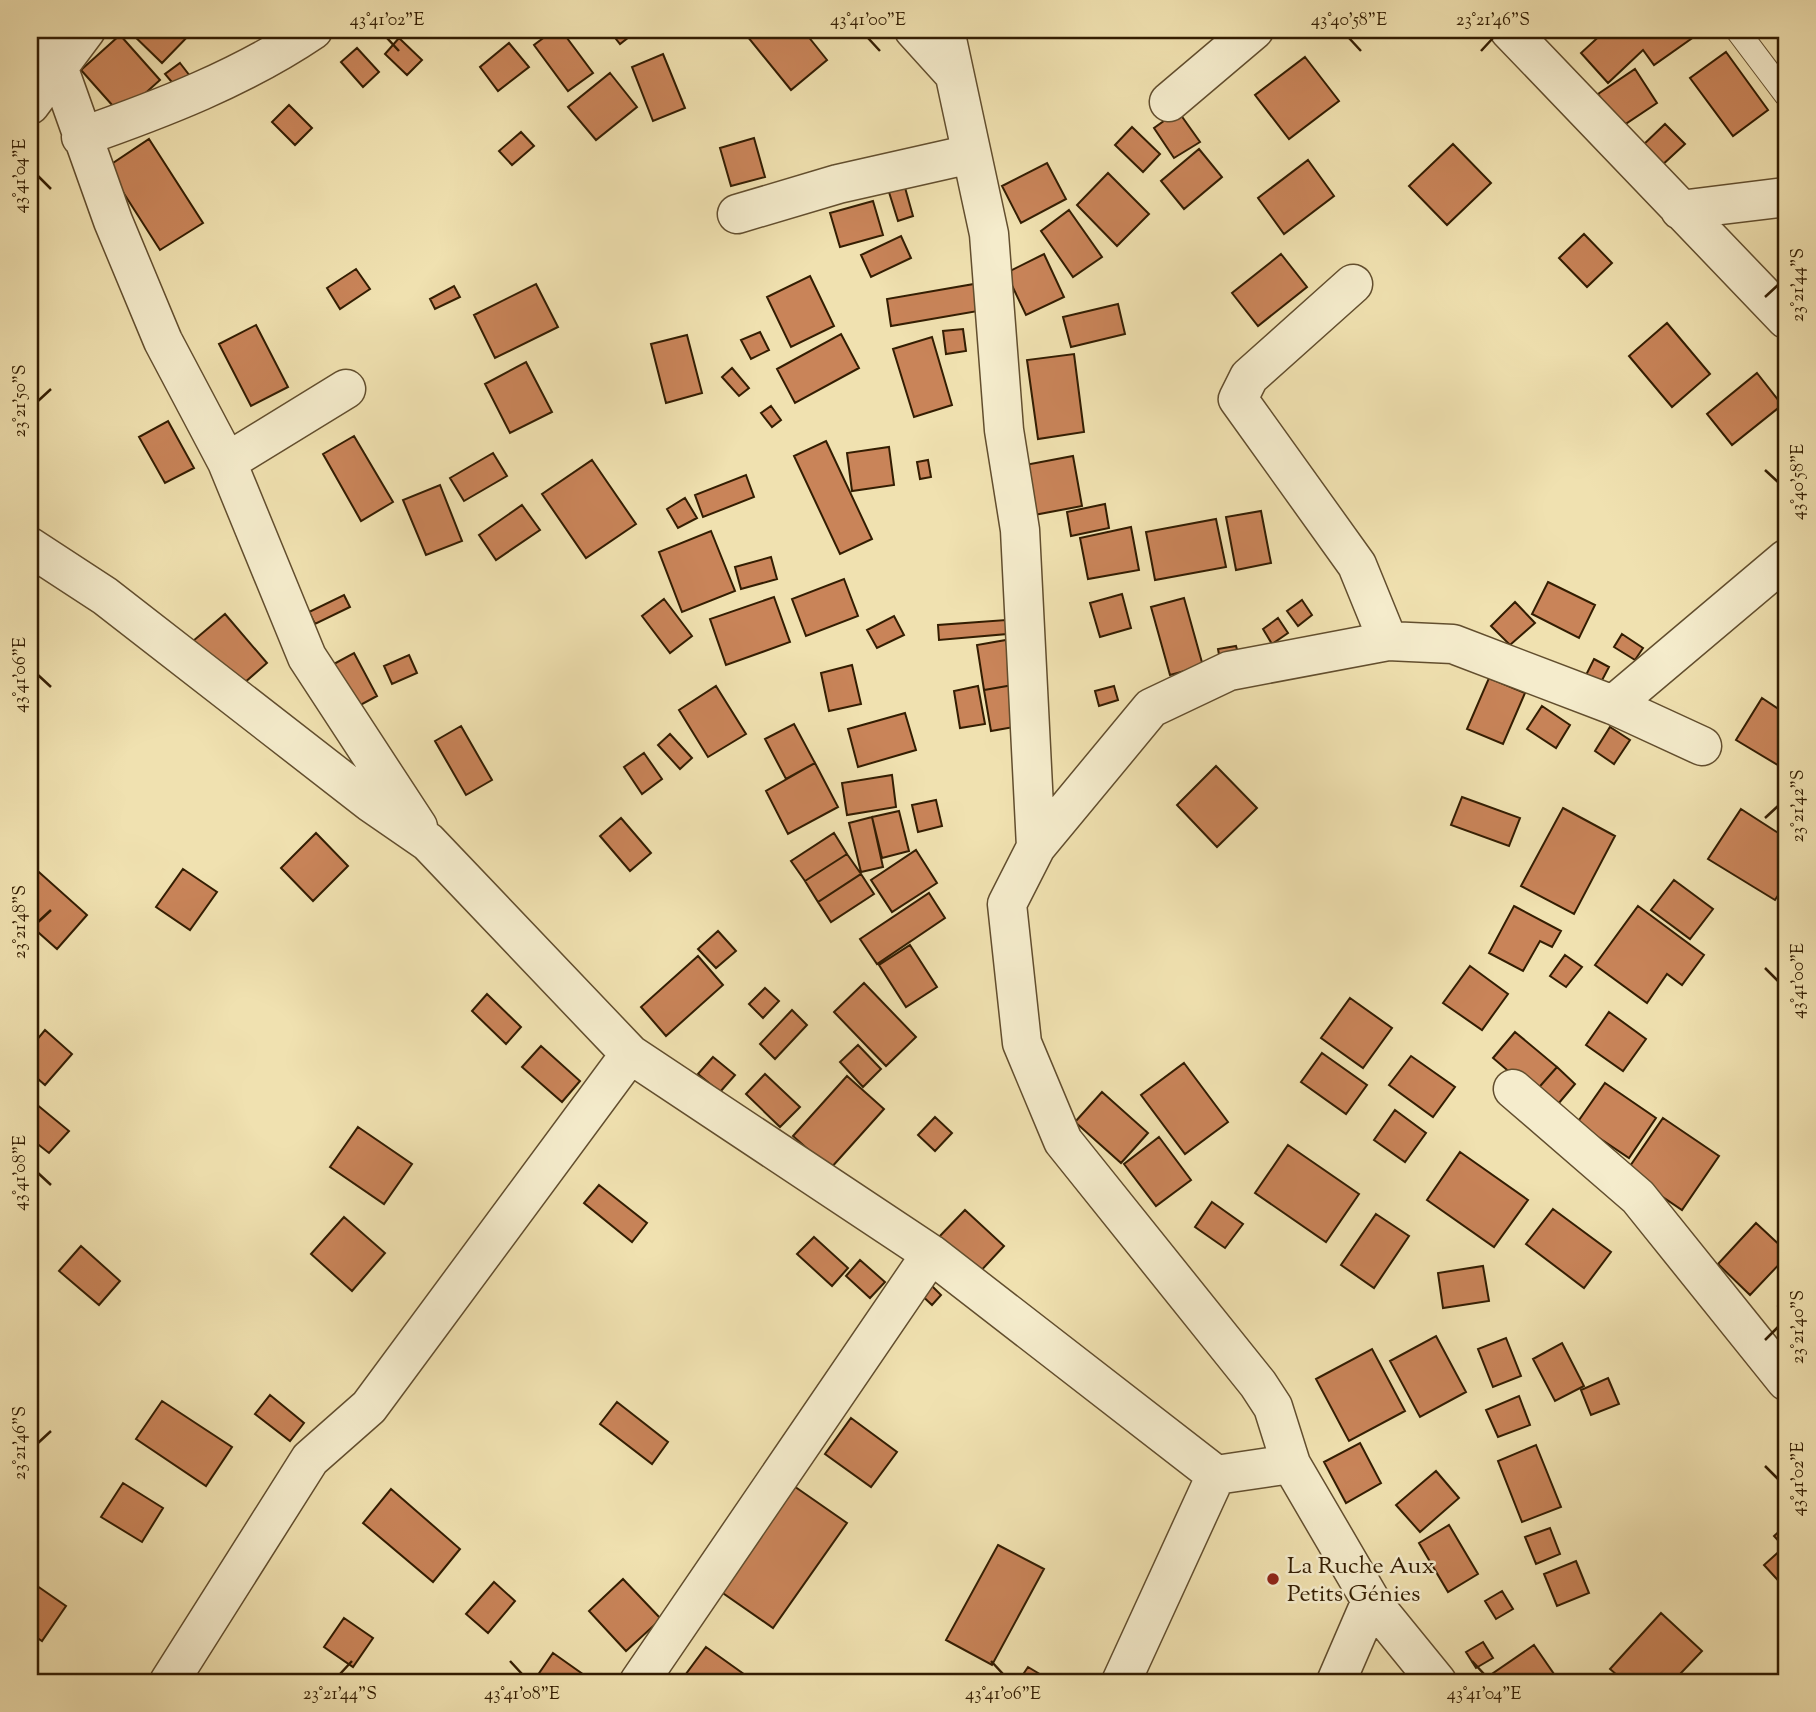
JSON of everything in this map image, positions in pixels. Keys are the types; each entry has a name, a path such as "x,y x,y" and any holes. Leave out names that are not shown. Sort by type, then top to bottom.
{"street":[{"path":"45,30 81,137 163,341 227,462 306,657 428,842 629,1054 931,1254 1216,1475 1291,1464"},
{"path":"30,105 86,30"},
{"path":"81,137 170,105 287,47 313,30"},
{"path":"914,30 953,73"},
{"path":"945,30 989,234 1004,430 1020,530 1036,847"},
{"path":"1169,102 1254,30"},
{"path":"1509,30 1786,319"},
{"path":"737,215 838,184 971,154"},
{"path":"1680,209 1786,197"},
{"path":"1353,284 1249,377 1238,399 1357,565 1388,641"},
{"path":"227,462 346,389"},
{"path":"30,547 105,596 370,802 428,842"},
{"path":"1614,705 1786,559"},
{"path":"1437,1682 1371,1601 1291,1464 1273,1407 1258,1384 1063,1141 1022,1043 1007,904 1036,847 1151,708 1229,671 1388,641 1453,643 1614,705 1702,746"},
{"path":"169,1682 310,1459 369,1407 629,1054"},
{"path":"1513,1089 1638,1197 1786,1381"},
{"path":"639,1682 931,1254"},
{"path":"1121,1682 1216,1475"},
{"path":"1336,1682 1371,1601"}],"lane":[{"path":"1737,30 1786,95"}],"building":[{"path":"128,30 194,30 162,63"},
{"path":"554,30 561,30 593,73 568,91 534,45"},
{"path":"609,30 638,30 620,44"},
{"path":"756,30 803,30 827,60 791,90 747,36"},
{"path":"1606,30 1695,30 1698,34 1654,65 1643,50 1608,83 1581,53"},
{"path":"120,35 160,80 121,115 81,70"},
{"path":"399,38 422,60 407,75 385,54"},
{"path":"509,43 529,67 498,91 480,67"},
{"path":"357,48 379,72 363,87 341,62"},
{"path":"1726,52 1768,110 1733,136 1690,78"},
{"path":"663,54 685,108 653,121 632,67"},
{"path":"1305,57 1339,101 1289,139 1255,95"},
{"path":"180,63 190,76 176,87 165,74"},
{"path":"1635,69 1657,103 1621,127 1598,94"},
{"path":"610,73 637,107 596,140 568,107"},
{"path":"289,105 312,128 295,145 272,122"},
{"path":"1178,111 1200,142 1174,158 1154,128"},
{"path":"1665,124 1685,144 1660,167 1641,147"},
{"path":"1132,127 1160,154 1143,172 1115,145"},
{"path":"521,132 534,146 512,165 499,151"},
{"path":"754,138 765,177 731,186 720,148"},
{"path":"149,139 203,223 160,250 107,167"},
{"path":"1453,144 1491,183 1447,225 1409,186"},
{"path":"1199,149 1222,177 1184,209 1161,181"},
{"path":"1308,160 1334,196 1284,234 1258,198"},
{"path":"1047,163 1066,199 1021,223 1002,186"},
{"path":"1108,173 1149,214 1117,246 1077,205"},
{"path":"904,184 913,216 898,221 888,189"},
{"path":"873,201 883,235 840,247 830,213"},
{"path":"1069,210 1102,257 1073,277 1041,231"},
{"path":"1584,234 1612,263 1587,287 1559,258"},
{"path":"901,236 911,258 871,277 861,255"},
{"path":"1044,254 1064,297 1026,315 1006,273"},
{"path":"1281,254 1307,287 1258,326 1232,293"},
{"path":"356,269 370,289 340,309 327,288"},
{"path":"810,276 834,326 791,347 767,297"},
{"path":"536,284 558,327 495,358 474,315"},
{"path":"974,284 978,311 891,326 887,299"},
{"path":"454,286 460,297 435,309 430,299"},
{"path":"1118,304 1125,334 1071,347 1063,317"},
{"path":"1667,323 1710,374 1672,407 1629,356"},
{"path":"256,325 288,387 251,406 219,344"},
{"path":"963,329 966,351 946,354 943,331"},
{"path":"760,332 769,350 751,359 741,340"},
{"path":"841,334 859,368 795,403 777,369"},
{"path":"687,335 702,393 666,403 651,344"},
{"path":"932,337 952,405 914,417 893,349"},
{"path":"1074,354 1084,432 1038,439 1027,360"},
{"path":"526,362 552,412 510,433 485,384"},
{"path":"732,368 749,388 739,396 722,377"},
{"path":"1757,373 1782,405 1732,445 1707,414"},
{"path":"771,406 781,420 772,427 761,413"},
{"path":"168,421 194,468 165,483 139,437"},
{"path":"354,436 393,502 361,521 323,454"},
{"path":"826,441 872,539 840,554 794,456"},
{"path":"889,447 894,485 852,491 847,453"},
{"path":"493,453 507,476 464,501 450,478"},
{"path":"1073,456 1082,506 1034,515 1025,465"},
{"path":"592,460 636,524 586,558 542,494"},
{"path":"928,460 931,477 920,479 917,462"},
{"path":"746,475 754,497 703,517 695,495"},
{"path":"440,485 462,541 426,555 403,500"},
{"path":"685,498 697,518 678,528 667,509"},
{"path":"1105,504 1109,528 1071,536 1067,512"},
{"path":"522,505 540,530 496,560 479,535"},
{"path":"1261,511 1271,563 1236,570 1226,517"},
{"path":"1216,519 1226,567 1155,580 1146,532"},
{"path":"1131,527 1139,570 1088,579 1080,538"},
{"path":"711,531 735,591 682,612 659,552"},
{"path":"771,557 777,579 741,589 735,567"},
{"path":"844,579 858,616 806,636 792,599"},
{"path":"1548,582 1595,605 1579,638 1532,614"},
{"path":"1122,594 1131,628 1100,637 1090,603"},
{"path":"344,595 350,607 315,624 309,612"},
{"path":"774,597 790,642 726,665 710,619"},
{"path":"1184,598 1203,666 1170,675 1151,607"},
{"path":"664,599 692,636 670,653 642,616"},
{"path":"1302,600 1312,615 1298,626 1287,611"},
{"path":"1515,602 1535,623 1510,645 1491,626"},
{"path":"225,614 267,663 236,690 193,641"},
{"path":"894,616 904,635 877,648 867,630"},
{"path":"1278,618 1288,633 1272,644 1263,629"},
{"path":"1006,620 1007,634 939,640 938,625"},
{"path":"1622,634 1643,648 1635,660 1614,647"},
{"path":"1006,640 1013,685 984,690 977,645"},
{"path":"1236,646 1239,656 1220,660 1218,649"},
{"path":"354,653 377,696 355,708 332,665"},
{"path":"409,655 417,673 392,684 384,666"},
{"path":"1594,659 1609,667 1599,686 1584,679"},
{"path":"852,665 861,704 829,711 821,673"},
{"path":"1489,678 1525,693 1503,744 1467,729"},
{"path":"1013,685 1019,726 991,731 984,690"},
{"path":"716,686 746,734 708,757 679,710"},
{"path":"978,686 985,724 960,728 954,691"},
{"path":"1114,686 1118,700 1099,706 1095,691"},
{"path":"1762,698 1786,714 1786,770 1736,740"},
{"path":"1542,706 1570,725 1556,748 1527,729"},
{"path":"905,713 916,750 858,767 848,729"},
{"path":"794,724 815,763 786,779 765,739"},
{"path":"461,726 492,780 466,795 435,741"},
{"path":"1610,727 1630,740 1614,764 1595,751"},
{"path":"670,734 692,758 680,769 658,745"},
{"path":"644,753 662,779 642,794 624,767"},
{"path":"815,763 838,807 788,834 766,791"},
{"path":"1216,766 1257,808 1217,847 1177,805"},
{"path":"892,775 896,807 847,815 842,783"},
{"path":"1462,797 1520,818 1509,846 1451,825"},
{"path":"936,800 942,826 918,832 912,805"},
{"path":"1563,808 1615,836 1574,914 1521,886"},
{"path":"1741,809 1786,838 1786,883 1775,900 1708,859"},
{"path":"899,811 909,851 882,858 872,817"},
{"path":"872,817 883,867 861,872 849,823"},
{"path":"621,818 651,853 630,871 600,836"},
{"path":"316,833 348,866 313,901 281,868"},
{"path":"834,833 847,854 805,881 791,861"},
{"path":"916,850 937,883 892,912 871,880"},
{"path":"847,854 861,874 818,902 805,881"},
{"path":"31,865 87,915 57,949 30,925"},
{"path":"183,869 217,892 190,930 156,907"},
{"path":"861,874 874,894 831,922 818,902"},
{"path":"1674,880 1713,909 1690,939 1651,910"},
{"path":"929,893 945,918 877,964 860,939"},
{"path":"1514,906 1561,931 1552,947 1540,941 1523,971 1489,953"},
{"path":"1638,906 1704,955 1682,985 1667,974 1647,1003 1595,965"},
{"path":"718,931 736,951 716,968 698,949"},
{"path":"910,945 937,987 906,1007 879,965"},
{"path":"1565,955 1582,967 1566,987 1550,976"},
{"path":"698,956 723,985 666,1036 641,1007"},
{"path":"1470,966 1508,994 1482,1030 1443,1003"},
{"path":"864,983 916,1037 886,1066 834,1012"},
{"path":"765,988 779,1001 763,1018 749,1004"},
{"path":"487,994 521,1027 506,1044 472,1011"},
{"path":"1350,998 1392,1028 1363,1068 1321,1038"},
{"path":"792,1010 807,1025 775,1059 760,1044"},
{"path":"1609,1012 1646,1039 1623,1071 1586,1045"},
{"path":"45,1030 72,1054 45,1085 30,1072 30,1048"},
{"path":"1515,1032 1557,1067 1534,1093 1493,1058"},
{"path":"858,1045 881,1069 863,1087 840,1062"},
{"path":"541,1046 580,1081 562,1102 522,1067"},
{"path":"1322,1053 1367,1085 1346,1114 1301,1082"},
{"path":"1411,1056 1455,1087 1433,1117 1389,1085"},
{"path":"713,1057 735,1075 720,1092 698,1074"},
{"path":"1184,1063 1228,1122 1185,1154 1141,1095"},
{"path":"1557,1067 1575,1084 1553,1110 1534,1093"},
{"path":"765,1074 800,1107 780,1127 746,1094"},
{"path":"847,1076 884,1109 830,1169 793,1136"},
{"path":"1605,1083 1656,1118 1629,1158 1577,1123"},
{"path":"1102,1092 1148,1133 1121,1163 1075,1122"},
{"path":"30,1099 69,1131 49,1153 30,1138"},
{"path":"1395,1110 1426,1133 1405,1162 1374,1140"},
{"path":"935,1117 952,1133 935,1151 918,1135"},
{"path":"1663,1118 1719,1156 1682,1210 1626,1172"},
{"path":"358,1127 412,1164 384,1204 330,1167"},
{"path":"1159,1137 1191,1180 1156,1206 1124,1164"},
{"path":"1288,1145 1359,1194 1326,1242 1255,1193"},
{"path":"1460,1152 1528,1200 1494,1247 1427,1200"},
{"path":"599,1185 647,1223 632,1242 584,1203"},
{"path":"1212,1202 1243,1224 1225,1248 1195,1227"},
{"path":"1553,1209 1611,1252 1584,1288 1526,1244"},
{"path":"965,1210 1004,1246 976,1276 937,1239"},
{"path":"1376,1214 1409,1236 1374,1288 1341,1265"},
{"path":"344,1217 385,1253 352,1291 311,1254"},
{"path":"1756,1223 1786,1251 1786,1257 1750,1295 1718,1264"},
{"path":"814,1237 848,1268 832,1286 797,1254"},
{"path":"81,1246 120,1281 99,1305 59,1271"},
{"path":"860,1260 885,1282 870,1298 846,1276"},
{"path":"1483,1266 1489,1301 1443,1308 1438,1273"},
{"path":"926,1280 941,1295 932,1305 916,1290"},
{"path":"1786,1297 1786,1315 1778,1306"},
{"path":"1436,1336 1466,1392 1420,1417 1390,1361"},
{"path":"1506,1338 1521,1376 1493,1387 1478,1349"},
{"path":"1562,1343 1584,1386 1555,1401 1533,1359"},
{"path":"1372,1349 1405,1411 1349,1441 1316,1379"},
{"path":"1608,1378 1619,1404 1591,1415 1581,1390"},
{"path":"270,1395 304,1423 290,1441 255,1414"},
{"path":"1519,1396 1530,1425 1498,1437 1486,1410"},
{"path":"162,1401 232,1447 206,1486 136,1439"},
{"path":"617,1402 668,1442 652,1464 600,1424"},
{"path":"851,1418 897,1452 871,1487 825,1454"},
{"path":"1360,1443 1381,1483 1346,1503 1324,1462"},
{"path":"1536,1445 1561,1507 1522,1522 1498,1461"},
{"path":"1436,1471 1459,1498 1420,1532 1396,1505"},
{"path":"123,1483 163,1508 142,1542 101,1517"},
{"path":"791,1484 847,1523 773,1628 717,1589"},
{"path":"391,1489 460,1549 433,1582 363,1523"},
{"path":"1449,1525 1478,1574 1448,1592 1419,1543"},
{"path":"1786,1525 1786,1589 1764,1565 1784,1547 1774,1536"},
{"path":"1550,1528 1560,1554 1536,1564 1525,1537"},
{"path":"998,1545 1044,1569 992,1665 946,1640"},
{"path":"1576,1561 1589,1593 1557,1606 1544,1574"},
{"path":"623,1579 661,1619 626,1651 589,1611"},
{"path":"30,1581 66,1606 42,1641 30,1633"},
{"path":"494,1582 515,1601 488,1633 466,1614"},
{"path":"1502,1591 1513,1609 1496,1619 1485,1601"},
{"path":"1661,1613 1702,1651 1680,1674 1688,1682 1625,1682 1610,1669"},
{"path":"344,1618 373,1638 353,1667 324,1647"},
{"path":"1483,1642 1493,1658 1476,1668 1466,1652"},
{"path":"1534,1645 1554,1674 1542,1682 1489,1682 1486,1678"},
{"path":"706,1647 755,1682 680,1682"},
{"path":"553,1653 594,1682 533,1682"},
{"path":"1028,1667 1053,1682 1018,1682"}],"place":[{"name":"La Ruche Aux Petits Génies","path":"1273,1579"}]}
